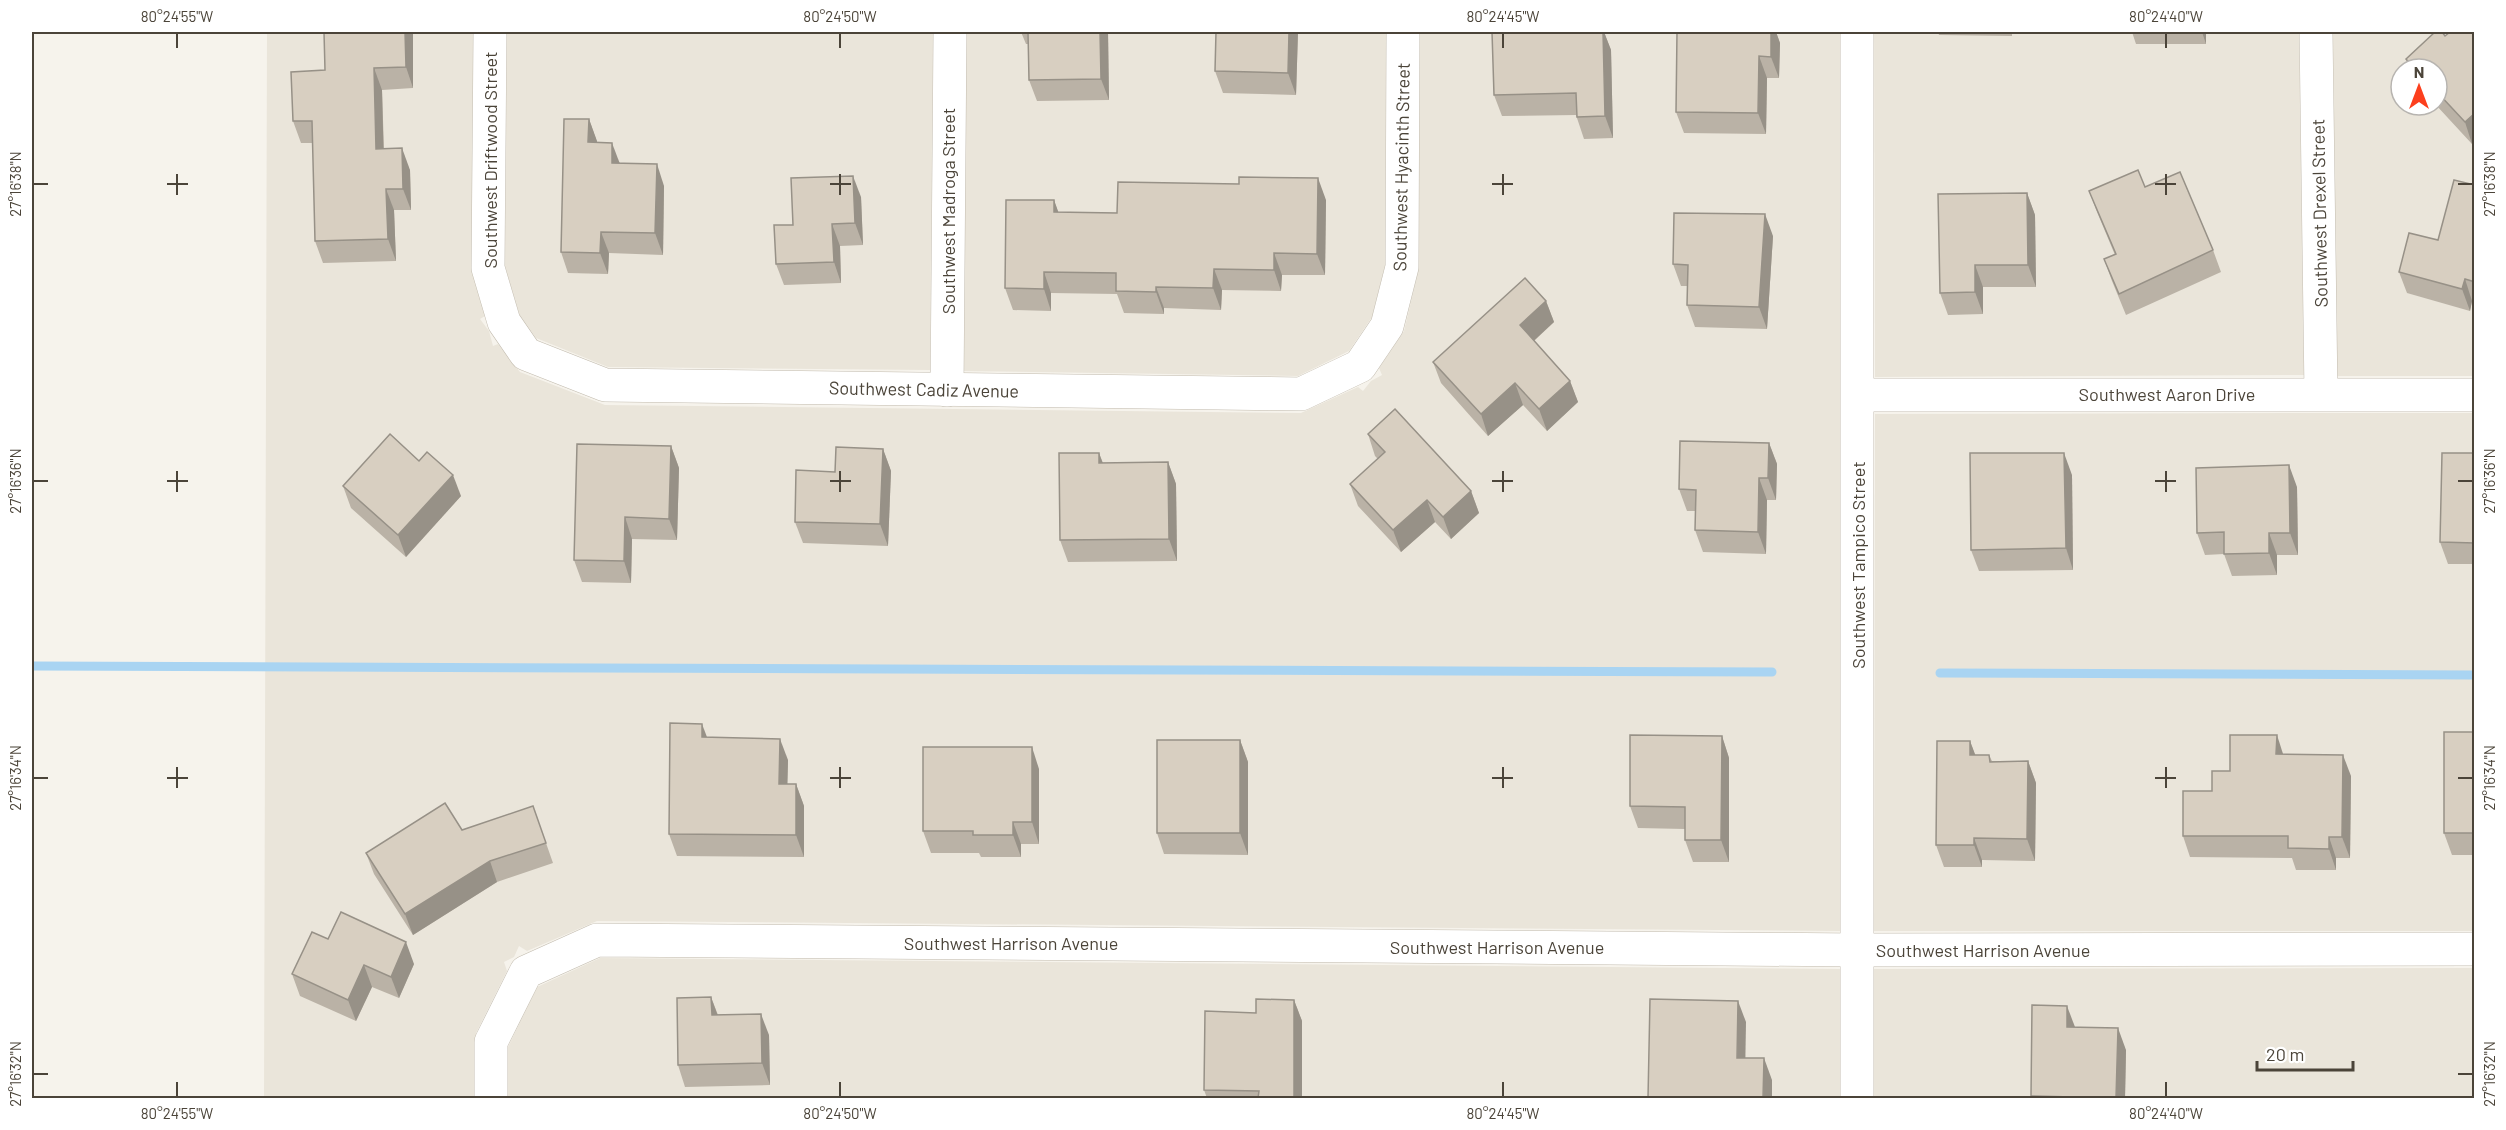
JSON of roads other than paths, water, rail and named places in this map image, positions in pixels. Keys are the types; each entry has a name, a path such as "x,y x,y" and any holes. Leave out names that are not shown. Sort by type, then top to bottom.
{"street":[{"name":"Southwest Driftwood Street","path":"490,32 488,268 504,322"},
{"name":"Southwest Madroga Street","path":"947,390 950,32"},
{"name":"Southwest Hyacinth Street","path":"1360,366 1387,326 1402,267 1403,32"},
{"name":"Southwest Tampico Street","path":"1857,32 1859,396 1857,1098"},
{"name":"Southwest Drexel Street","path":"2316,32 2321,394"},
{"name":"Southwest Cadiz Avenue","path":"504,322 526,354 605,385 1301,394 1360,366"},
{"name":"Southwest Aaron Drive","path":"1859,396 2475,395"},
{"name":"Southwest Harrison Avenue","path":"491,1098 491,1042 526,972 597,940 1857,950 2475,949"}],"waterway":[{"path":"32,666 1772,672"},
{"path":"1940,673 2474,675"}]}
